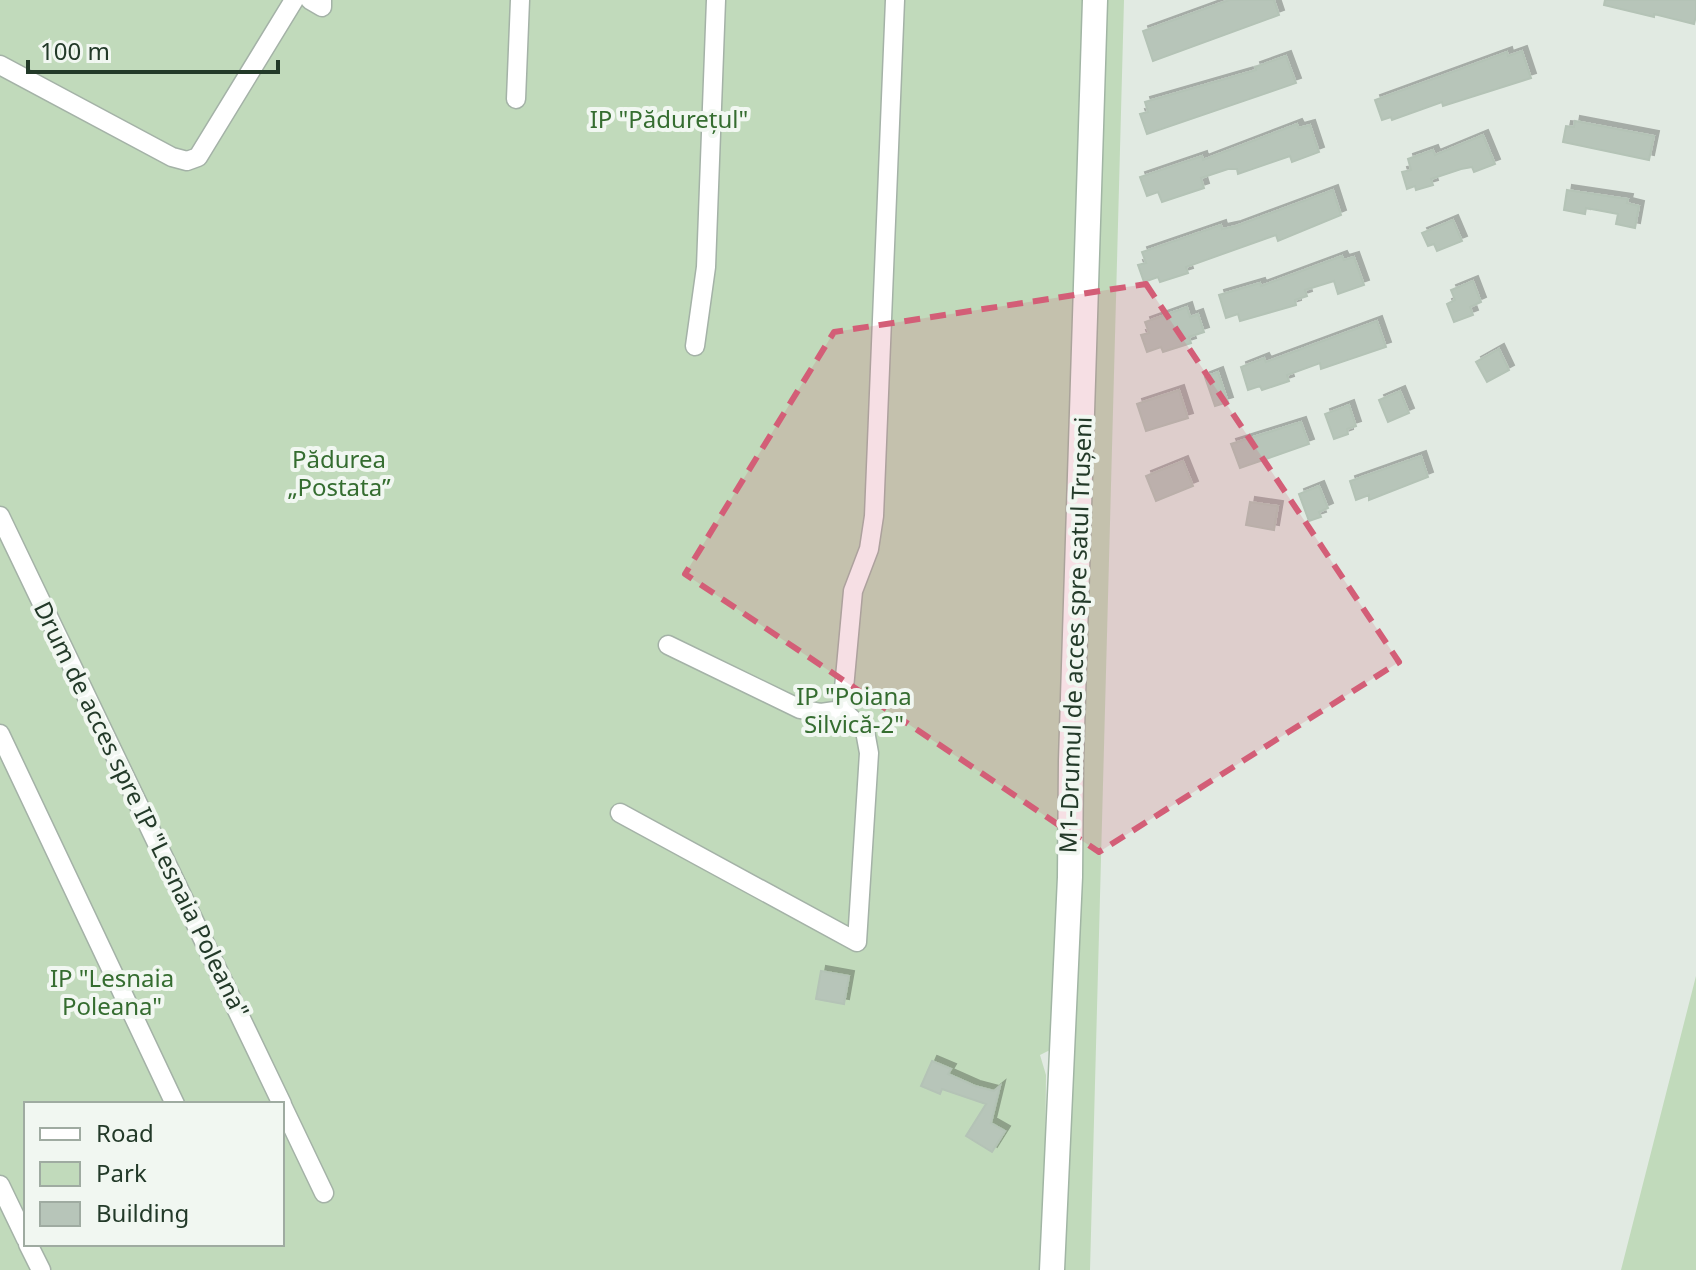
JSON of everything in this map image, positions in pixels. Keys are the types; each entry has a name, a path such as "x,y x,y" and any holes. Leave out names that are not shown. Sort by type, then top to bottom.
{"street":[{"path":"0,65 172,157 187,161 198,157 294,0"},
{"path":"310,0 322,7 322,0"},
{"path":"516,99 520,0"},
{"path":"695,346 706,267 716,0"},
{"path":"842,710 853,591 869,549 874,516 895,0"},
{"name":"M1-Drumul de acces spre satul Trușeni","path":"1052,1270 1070,877 1071,747 1095,0"},
{"name":"Drum de acces spre IP \"Lesnaia Poleana\"","path":"0,516 281,1102"},
{"path":"668,645 800,709 821,713 842,710"},
{"path":"620,813 857,942 869,753 865,731 842,710"},
{"path":"0,734 174,1102"},
{"name":"Drum de acces spre IP \"Lesnaia Poleana\"","path":"284,1108 324,1193"},
{"path":"0,1185 24,1236"},
{"path":"29,1246 41,1270"}],"highlighted area":[{"path":"1146,284 1399,662 1099,852 685,574 834,332"}],"green space":[{"path":"0,0 1084,0 1052,1049 1040,1055 1046,1075 1044,1270 0,1270"},
{"path":"1106,0 1124,0 1090,1270 1062,1270"},
{"path":"1696,976 1696,1270 1621,1270"}],"building":[{"path":"1229,0 1274,0 1279,15 1153,61 1143,31"},
{"path":"1605,0 1696,0 1696,16 1694,24 1654,14 1654,17 1604,5"},
{"path":"1522,51 1531,78 1443,106 1442,102 1392,120 1391,117 1382,120 1375,100 1507,52 1508,56"},
{"path":"1286,56 1296,83 1147,134 1140,114 1148,112 1145,102 1256,70 1255,67"},
{"path":"1575,121 1654,136 1649,160 1563,142 1566,126 1574,127"},
{"path":"1297,124 1299,128 1310,125 1319,152 1292,162 1290,156 1238,174 1237,169 1228,169 1201,178 1204,188 1162,202 1158,192 1147,196 1140,177 1202,156 1203,160"},
{"path":"1483,135 1495,164 1474,172 1472,167 1461,169 1431,179 1433,185 1407,189 1402,172 1411,170 1408,159 1433,150 1435,155"},
{"path":"1333,190 1341,215 1278,241 1276,235 1186,267 1188,273 1160,282 1158,277 1144,282 1138,265 1146,263 1142,252 1221,225 1222,229 1236,226"},
{"path":"1567,190 1628,199 1627,203 1639,206 1635,228 1616,224 1618,214 1586,208 1585,214 1564,210"},
{"path":"1453,220 1462,241 1437,251 1434,244 1428,246 1422,233"},
{"path":"1342,256 1344,260 1354,257 1364,285 1338,294 1334,281 1305,290 1307,296 1295,300 1296,305 1240,321 1238,314 1226,318 1219,295 1260,283 1261,286"},
{"path":"1473,281 1481,302 1470,307 1473,315 1454,322 1447,304 1455,300 1451,290"},
{"path":"1187,307 1190,317 1198,314 1204,332 1189,337 1191,343 1163,352 1161,347 1147,352 1141,335 1149,333 1145,322"},
{"path":"1377,321 1386,347 1321,369 1320,363 1287,375 1289,381 1262,390 1260,386 1248,390 1241,367 1264,358 1266,362"},
{"path":"1499,349 1509,370 1487,382 1476,362"},
{"path":"1218,372 1228,402 1215,406 1205,377"},
{"path":"1179,390 1188,418 1146,431 1137,404"},
{"path":"1400,391 1409,413 1388,422 1379,400"},
{"path":"1349,405 1356,426 1347,429 1348,434 1334,439 1325,414"},
{"path":"1301,422 1309,444 1240,468 1231,444"},
{"path":"1421,456 1428,477 1369,500 1369,495 1356,500 1350,481"},
{"path":"1183,461 1193,486 1156,501 1146,476"},
{"path":"1319,486 1328,508 1319,512 1321,517 1309,521 1299,494"},
{"path":"1250,502 1278,506 1274,530 1246,525"},
{"path":"821,971 849,976 844,1004 816,999"},
{"path":"932,1061 951,1069 948,1074 975,1086 994,1091 1000,1086 991,1123 1005,1131 992,1152 966,1136 986,1104 942,1089 940,1094 921,1086"}],"park label":[{"name":"IP \"Pădurețul\"","path":"669,120"},
{"name":"Pădurea „Postata”","path":"339,474"},
{"name":"IP \"Poiana Silvică-2\"","path":"854,711"},
{"name":"IP \"Lesnaia Poleana\"","path":"112,993"}]}
